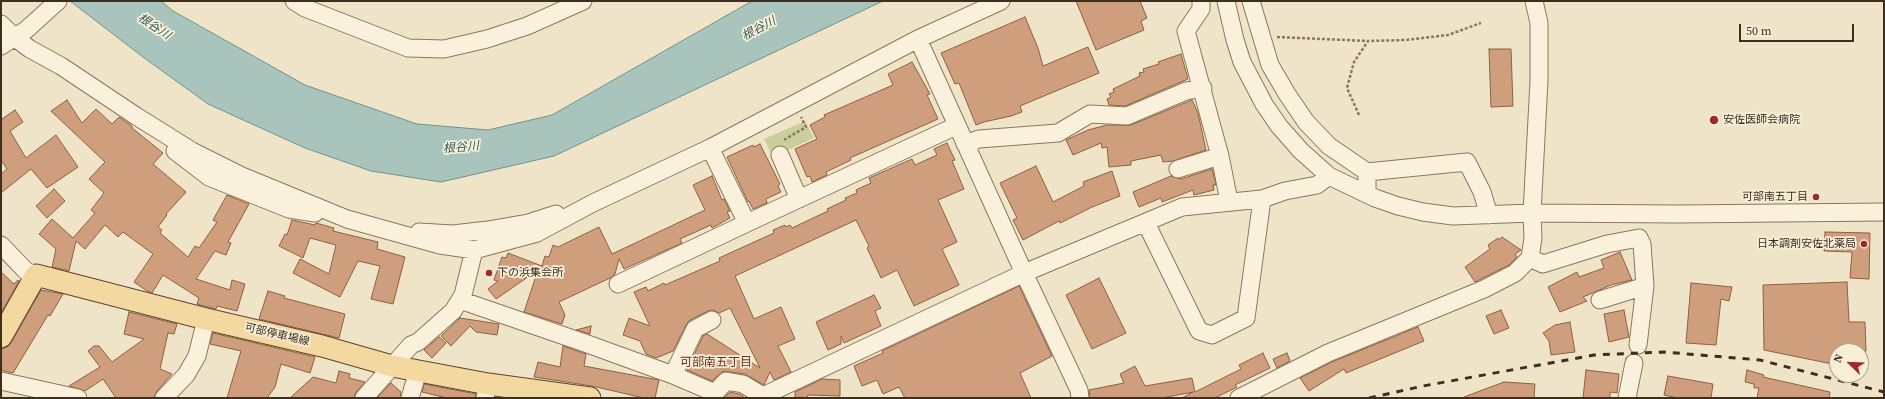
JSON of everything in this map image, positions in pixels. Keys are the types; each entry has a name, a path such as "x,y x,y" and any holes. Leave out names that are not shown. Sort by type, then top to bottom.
{"main road":[{"name":"可部停車場線","path":"36,275 206,319 322,346 486,391 590,398"},
{"path":"1,337 36,275"}],"street":[{"path":"14,38 58,1"},
{"path":"294,1 305,8 408,48 444,49 488,40 527,26 583,1"},
{"path":"1,24 14,38 30,49 61,66 136,116 192,151 242,176 347,219 440,245 474,250 537,233 593,203 710,148 918,39 1001,1"},
{"path":"1201,1 1201,9 1186,31 1203,88 1220,156 1229,201"},
{"path":"1226,1 1242,62 1264,104 1279,126 1297,146 1329,176 1367,194 1398,206 1423,212 1453,216 1532,213 1678,214 1884,212"},
{"path":"1251,1 1260,36 1270,65 1306,122 1329,146 1367,172 1467,162 1482,192 1489,215"},
{"path":"1239,398 1328,353 1484,289 1515,273 1530,258 1533,238 1532,213 1539,74 1539,23 1534,1"},
{"path":"918,39 956,126 1079,390 1080,398"},
{"path":"965,144 979,139 1058,133 1090,114 1127,116 1186,91 1203,88"},
{"path":"618,284 956,126"},
{"path":"710,148 747,223"},
{"path":"780,156 799,199"},
{"path":"1178,169 1220,156"},
{"path":"1367,172 1367,194"},
{"path":"460,300 673,375 715,393 726,381 743,384 763,396 1024,273 1182,207 1262,198 1285,191 1317,185 1329,176"},
{"path":"1146,223 1199,331 1212,335 1246,318 1262,198"},
{"path":"388,231 453,234 488,230 528,223 593,203"},
{"path":"1530,258 1543,264 1607,244 1639,238 1642,244 1645,286 1638,345"},
{"path":"1,245 26,271 36,275"},
{"path":"364,398 406,369 418,342 453,311 463,295 474,250"},
{"path":"1600,300 1645,286"},
{"path":"164,398 186,375 196,356 206,319"},
{"path":"673,375 695,329 712,320"},
{"path":"1627,398 1634,363"},
{"path":"406,369 410,398"},
{"path":"1,381 78,398"}],"path":[{"path":"1260,36 1368,42 1406,40 1448,35 1481,23"},
{"path":"1359,115 1347,88 1354,62 1368,42"},
{"path":"780,156 776,145 806,127 796,103"}],"green space":[{"path":"805,121 814,138 773,157 764,139"}],"water":[{"name":"根谷川","path":"70,1 161,1 173,11 305,85 417,124 488,130 552,115 752,1 883,1 554,156 441,182 371,171 305,148 208,104 143,57"}],"building":[{"path":"1076,1 1140,1 1147,18 1141,21 1144,30 1096,50"},
{"path":"1025,17 1038,48 1043,66 1088,47 1099,73 1020,106 1022,112 976,125 959,83 955,84 941,53"},
{"path":"1489,49 1511,49 1513,106 1491,107"},
{"path":"1181,54 1188,79 1125,106 1109,105 1107,99 1111,97 1109,94 1114,92 1113,89 1140,76 1139,73 1144,72 1143,69 1159,64 1158,62"},
{"path":"912,62 930,94 927,95 938,119 850,158 851,160 826,172 827,175 812,182 810,176 807,177 795,149 817,139 810,125 825,117 824,115 893,85 888,74"},
{"path":"67,100 82,123 96,109 112,124 119,117 132,126 132,128 163,153 153,164 186,192 166,214 167,215 158,227 162,230 160,233 188,257 195,246 199,248 217,222 213,220 227,195 249,204 228,242 231,243 226,255 215,251 196,279 230,290 232,280 245,284 237,311 217,306 216,309 197,304 199,298 163,275 152,293 147,291 134,282 153,254 123,232 118,237 105,225 85,249 76,241 69,271 52,267 56,249 39,234 52,219 73,238 95,213 91,210 104,193 89,179 105,162 51,111"},
{"path":"1192,100 1198,113 1206,150 1173,161 1163,162 1161,155 1131,161 1131,165 1109,167 1107,147 1102,148 1101,143 1073,155 1066,140 1088,130 1107,125 1131,125"},
{"path":"15,110 23,122 10,131 26,158 56,135 78,167 47,188 31,169 1,193 1,174 7,169 1,160 1,117 2,119"},
{"path":"947,143 955,160 952,161 964,189 938,200 957,242 942,249 959,285 914,306 897,270 881,278 867,248 869,246 856,220 735,276 754,319 781,307 795,339 778,346 791,372 774,380 770,372 764,385 745,374 723,371 712,381 687,370 703,336 707,334 760,368 730,308 719,313 713,310 708,311 690,320 673,351 656,358 646,354 640,341 623,335 629,318 650,326 634,292 646,287 648,291 664,283 665,285 720,261 719,258 774,233 773,230 785,225 786,227 790,225 792,228 828,211 827,209 846,200 845,198 857,193 856,190 871,183 869,178 912,159 915,165 937,155 934,149"},
{"path":"760,144 780,184 778,186 781,192 766,199 767,203 753,209 749,201 748,202 727,157 753,145 754,147"},
{"path":"1036,166 1053,202 1084,186 1083,182 1112,171 1120,196 1092,207 1060,223 1059,221 1023,240 1013,220 1017,218 1000,183"},
{"path":"1212,169 1216,185 1213,185 1214,190 1194,195 1193,190 1162,202 1161,198 1139,207 1133,192 1171,176 1181,179"},
{"path":"712,176 722,200 724,199 730,211 727,212 730,218 712,228 711,225 680,239 682,243 624,269 619,259 615,274 610,278 559,302 565,315 562,324 524,312 538,270 496,299 488,289 498,281 494,280 502,257 506,258 508,253 542,266 545,256 549,257 553,245 558,247 599,227 612,254 705,210 693,185"},
{"path":"54,189 65,201 47,218 36,206"},
{"path":"292,220 315,225 316,223 334,228 333,231 378,242 377,249 405,257 393,304 371,299 380,266 358,261 340,297 293,273 300,259 329,274 336,245 310,238 303,258 279,246 285,234 287,235"},
{"path":"1825,232 1870,233 1869,279 1850,278 1852,252 1824,251"},
{"path":"1502,237 1521,250 1515,254 1517,257 1509,265 1475,282 1465,267 1490,249 1488,245"},
{"path":"1620,252 1632,280 1611,285 1583,297 1587,301 1560,312 1548,287 1577,272 1579,277 1604,268 1601,260"},
{"path":"1,272 14,284 18,280 19,281 1,313"},
{"path":"1099,278 1126,333 1092,349 1066,295"},
{"path":"1847,282 1849,322 1865,322 1866,343 1829,343 1829,363 1764,350 1763,285"},
{"path":"1691,283 1732,287 1729,301 1721,299 1716,345 1686,343"},
{"path":"1019,286 1052,356 1020,373 1031,398 905,398 899,387 883,394 877,380 862,386 854,366 883,353 882,351"},
{"path":"41,290 63,294 50,316 48,315 13,373 1,370 1,349 7,347 11,343"},
{"path":"268,291 285,296 284,298 345,314 339,338 259,319"},
{"path":"874,295 881,308 875,311 881,326 844,343 841,336 841,344 828,350 816,322"},
{"path":"1501,310 1509,328 1494,334 1486,316"},
{"path":"1624,310 1629,337 1609,342 1604,314"},
{"path":"129,312 177,324 174,334 168,333 160,369 172,374 157,391 154,398 116,398 103,379 85,391 69,386 100,367 88,351 94,346 99,346 112,362 144,339 124,334"},
{"path":"460,318 499,324 497,335 476,332 470,326 451,346 441,336"},
{"path":"1570,322 1575,352 1551,355 1549,341 1543,333 1555,325"},
{"path":"591,326 590,334 576,330"},
{"path":"1418,327 1424,341 1346,373 1344,369 1309,391 1300,378 1332,362"},
{"path":"213,333 315,357 310,373 281,364 275,387 267,398 227,398 241,351 210,344"},
{"path":"439,337 446,343 432,358 424,350"},
{"path":"563,346 586,354 584,366 659,380 655,398 644,398 592,386 534,377 538,362 560,367"},
{"path":"1263,353 1270,368 1235,385 1237,387 1215,398 1182,398 1193,392 1162,398 1090,398 1089,390 1124,383 1120,374 1135,366 1145,386 1192,378 1195,392 1241,369 1239,365"},
{"path":"1287,353 1290,361 1277,368 1273,359"},
{"path":"1586,370 1619,374 1617,393 1610,392 1610,398 1583,398"},
{"path":"1747,370 1764,375 1763,377 1830,392 1829,398 1757,398 1759,388 1754,388 1754,384 1745,382"},
{"path":"339,371 350,374 349,378 365,382 356,392 354,398 290,398 313,377 336,383"},
{"path":"1668,376 1713,384 1711,398 1678,398 1664,395"},
{"path":"822,379 840,380 840,396 808,395 807,398 795,397 795,392"},
{"path":"1504,382 1535,384 1534,398 1464,398 1464,397"},
{"path":"391,383 401,392 400,398 377,398"},
{"path":"424,384 476,394 475,398 447,398 422,392"},
{"path":"730,392 739,394 743,396 743,398 724,398"}],"railway":[{"path":"1369,398 1423,386 1594,355 1664,352 1760,360 1884,392"}],"place":[{"name":"安佐医師会病院","path":"1714,120"},
{"name":"可部南五丁目","path":"1816,197"},
{"name":"日本調剤安佐北薬局","path":"1864,244"},
{"name":"下の浜集会所","path":"489,273"}],"district":[{"name":"可部南五丁目","path":"716,363"}]}
